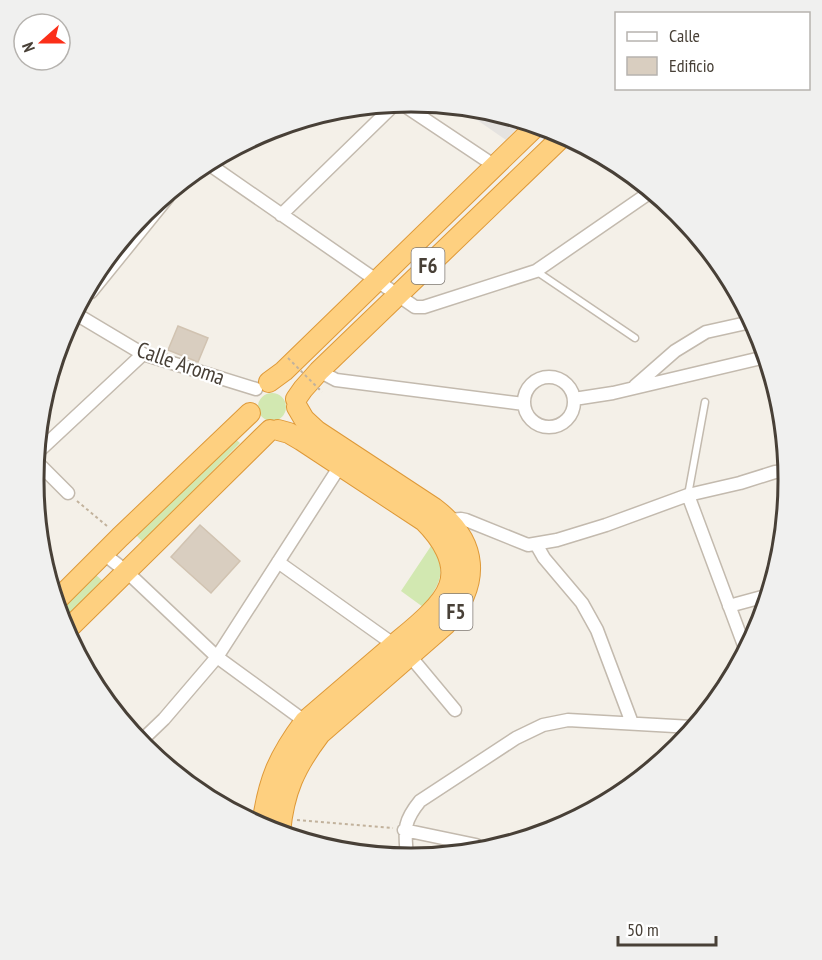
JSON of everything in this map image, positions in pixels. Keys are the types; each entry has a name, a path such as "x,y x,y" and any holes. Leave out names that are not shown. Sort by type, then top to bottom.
{"highway":[{"name":"F6","path":"263,386 284,371 530,132"},
{"name":"F6","path":"296,403 303,389 319,371 557,142"},
{"name":"F5","path":"263,386 276,382 282,384 293,393 304,419 317,431 436,516"},
{"path":"62,595 250,413 252,394 263,386"},
{"path":"73,625 274,430 285,427 291,422 295,415 296,403"},
{"name":"F5","path":"250,413 257,424 301,440 340,466 436,516"},
{"name":"F5","path":"263,817 266,796 272,778 292,739 313,727 402,650 450,586 451,568 448,554 435,532 436,516"},
{"name":"F5","path":"281,824 288,789 313,727"}],"street":[{"path":"414,112 495,166"},
{"path":"281,215 386,113"},
{"path":"216,169 415,307 424,307 536,271 644,196"},
{"path":"113,265 128,246"},
{"name":"Calle Aroma","path":"81,317 143,354 263,386"},
{"path":"631,389 675,351 706,332 744,324"},
{"path":"45,445 143,354"},
{"path":"574,399 613,393 758,359"},
{"path":"319,371 336,380 524,404"},
{"path":"551,377 566,383 572,390 574,399 572,414 566,421 552,428 536,424 525,412 525,395 528,387 542,378 551,377"},
{"path":"147,735 164,719 217,657 340,466"},
{"path":"44,469 68,493"},
{"path":"436,516 466,520 528,545 536,544 606,525 687,495 778,472"},
{"path":"687,495 742,640"},
{"path":"536,544 544,558 582,603 597,630 632,723"},
{"path":"104,554 127,572 217,657 313,727"},
{"path":"278,562 402,650 455,710"},
{"path":"729,606 759,598"},
{"path":"406,848 404,830 411,812 420,801 529,730 568,720 683,726"},
{"path":"404,830 466,843"}],"lane":[{"path":"536,271 636,338"},
{"path":"687,495 705,402"}],"path":[{"path":"288,358 322,392"},
{"path":"68,493 120,537"},
{"path":"285,825 404,830"}],"green space":[{"path":"272,393 282,397 286,407 282,417 272,421 262,417 258,407 262,397"},
{"path":"233,437 240,443 143,542 136,535"},
{"path":"431,546 440,563 441,571 434,592 423,607 401,591"},
{"path":"96,575 104,582 69,615 65,605"}],"shaded area":[{"path":"475,119 517,128 506,140"}],"building":[{"path":"178,326 208,338 198,362 168,350"},
{"path":"200,525 240,561 211,593 171,557"}]}
